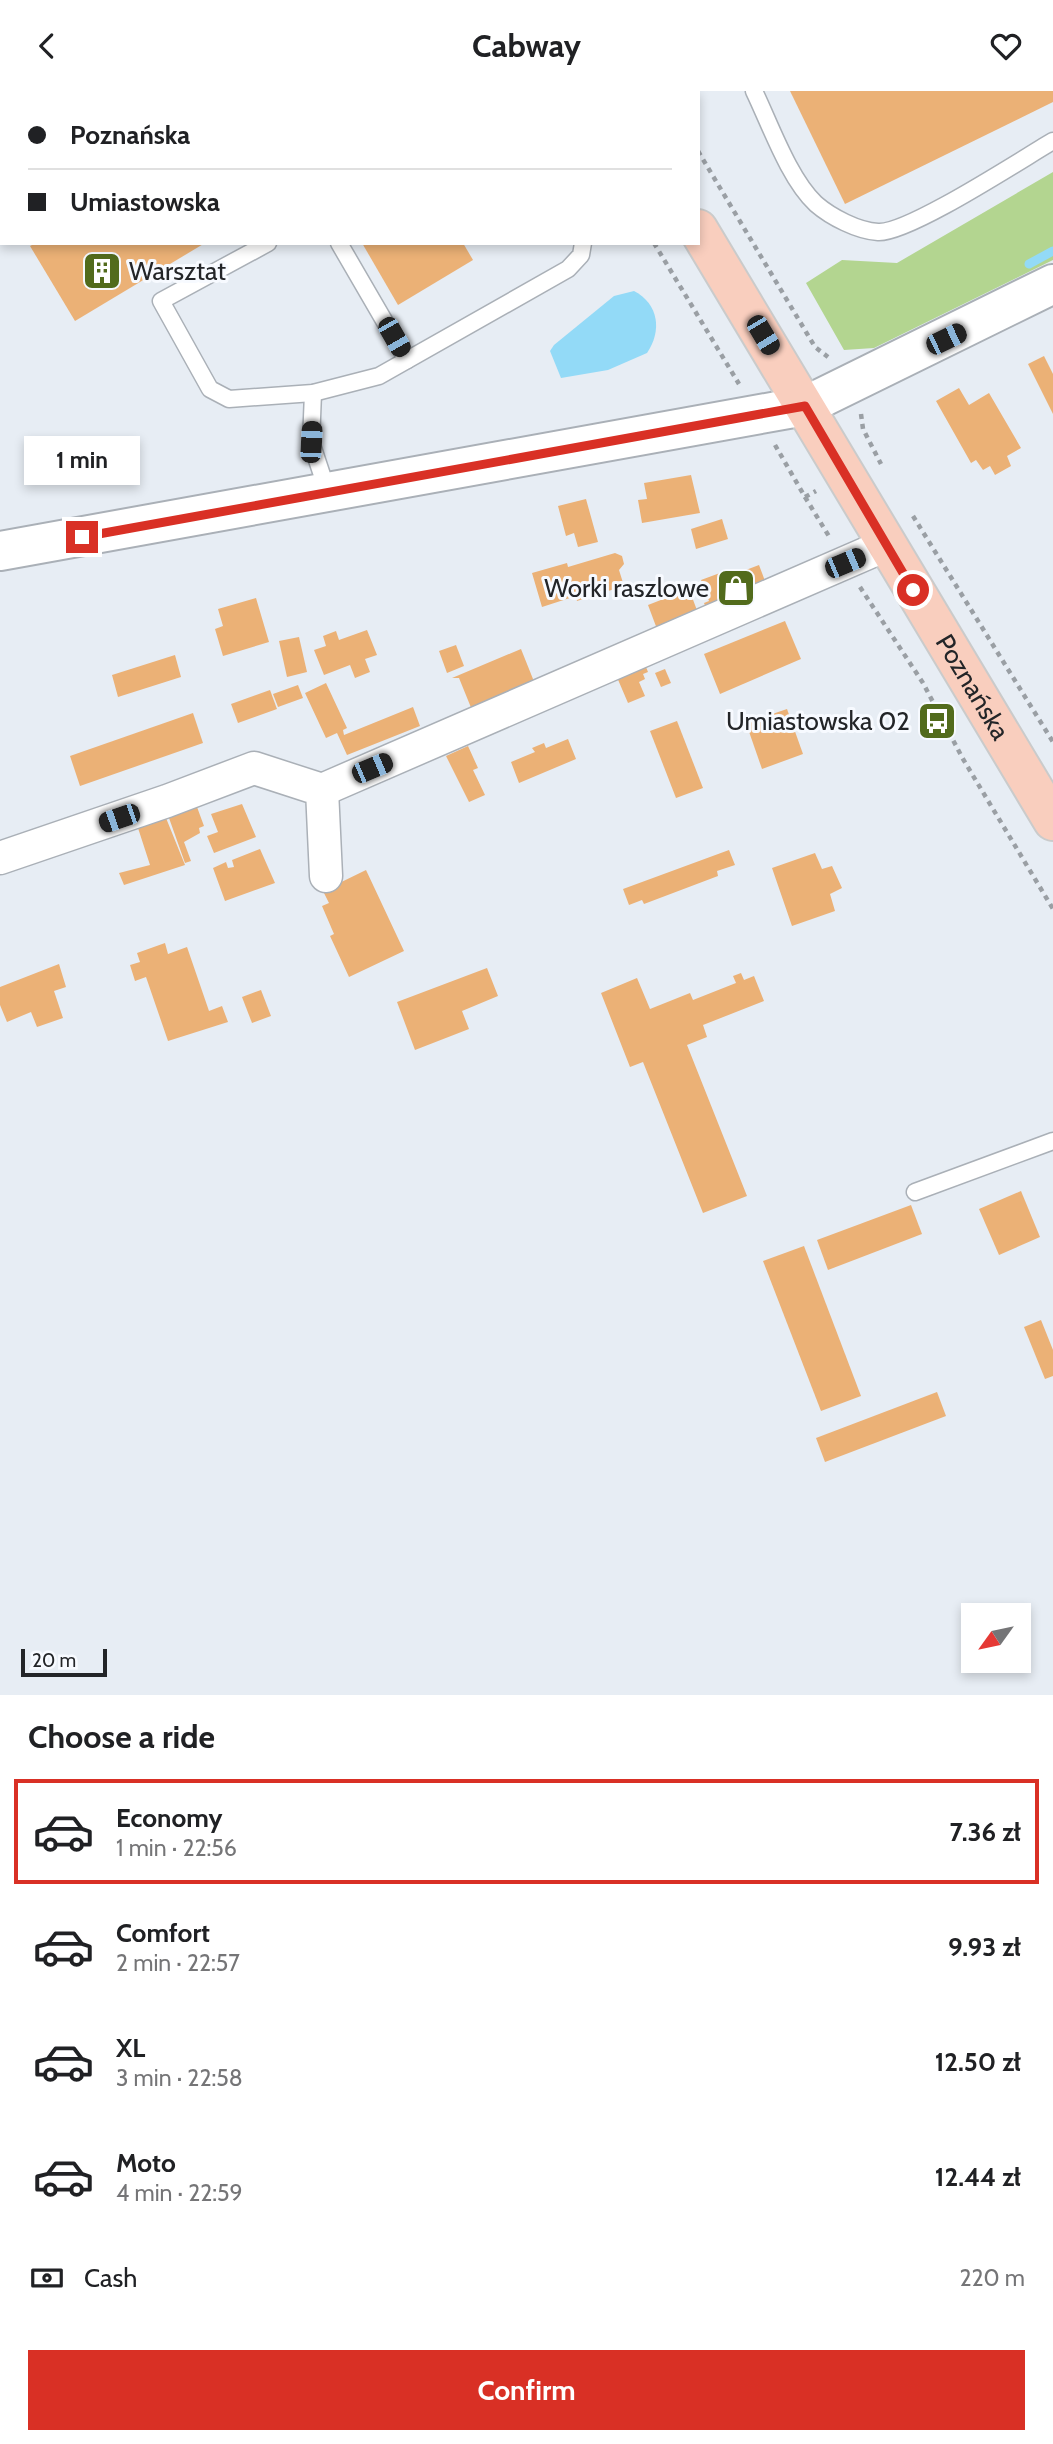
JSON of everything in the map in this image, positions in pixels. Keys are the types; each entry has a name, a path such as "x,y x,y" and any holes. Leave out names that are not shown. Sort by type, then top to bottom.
{"main road":[{"name":"Poznańska","path":"700,232 1053,821"},
{"path":"0,551 329,494 805,406 1053,284"}],"street":[{"path":"0,858 254,768 322,790 886,545"},
{"path":"322,790 326,876"}],"lane":[{"path":"754,91 796,176 816,204 849,225 880,233 932,213 1053,141"},
{"path":"264,245 161,301 209,389 229,399 313,393 379,376 568,269 581,255 583,245"},
{"path":"341,245 407,360"},
{"path":"313,393 311,442 329,494"},
{"path":"915,1192 1053,1141"}],"path":[{"path":"700,154 815,347 833,360"},
{"path":"655,245 735,377"},
{"path":"869,409 861,413 863,429 883,469"},
{"path":"774,444 845,563 923,683 963,759 1053,909"},
{"path":"805,497 819,489"},
{"path":"905,504 1053,742"}],"green space":[{"path":"1053,172 1053,260 874,348 844,350 806,283 842,260 897,263"}],"water":[{"path":"634,291 649,303 656,319 655,336 647,353 608,370 561,378 550,351 554,345 614,296"}],"building":[{"path":"790,91 1053,91 1053,102 845,204"},
{"name":"Warsztat","path":"32,245 202,245 75,321 30,246"},
{"path":"363,245 464,245 473,260 398,305"},
{"path":"1044,356 1053,374 1053,414 1028,364"},
{"path":"959,388 969,405 989,393 1021,448 1007,456 1011,466 995,475 990,466 983,470 976,460 971,463 936,401"},
{"path":"691,475 700,513 642,523 638,500 647,499 644,483"},
{"path":"586,499 598,542 578,547 574,533 566,536 558,506"},
{"path":"722,519 728,539 696,549 691,529"},
{"path":"615,553 622,556 624,564 619,570 624,586 577,601 576,596 542,607 532,573 567,563 568,567"},
{"name":"Worki raszlowe","path":"759,565 768,589 708,613 704,603 709,601 701,580 728,570 730,576"},
{"path":"689,589 698,613 657,629 648,605"},
{"path":"256,598 269,642 223,656 215,629 223,626 218,609"},
{"path":"785,621 801,659 720,694 704,654"},
{"path":"367,630 377,655 365,659 370,672 355,678 350,665 324,675 314,650 326,646 323,636 336,631 339,640"},
{"path":"299,637 307,672 287,677 279,641"},
{"path":"456,645 464,666 447,673 439,651"},
{"path":"521,649 535,684 472,710 459,678 452,678"},
{"path":"175,655 181,677 118,697 112,675"},
{"path":"644,662 648,672 643,674 645,679 639,682 645,696 628,703 616,675"},
{"path":"665,669 671,683 661,687 655,673"},
{"path":"326,683 347,728 343,730 344,735 413,707 420,726 347,755 337,733 326,738 305,693"},
{"path":"298,685 303,698 278,707 273,694"},
{"path":"270,690 277,709 238,723 231,704"},
{"path":"787,709 803,754 762,769 746,723"},
{"path":"193,713 203,743 80,786 70,756"},
{"path":"677,721 703,788 676,798 650,731"},
{"path":"568,739 576,759 519,783 511,762 535,752 532,748 544,743 546,748"},
{"path":"468,746 478,768 473,770 485,795 469,802 446,756"},
{"path":"242,804 256,837 214,853 207,836 218,832 211,814"},
{"path":"197,807 204,826 199,828 200,833 184,842 191,861 185,863 169,818"},
{"path":"166,818 185,865 124,885 119,873 150,865 138,828"},
{"path":"260,849 275,883 225,901 213,868 226,862 228,868 234,867 232,860"},
{"path":"729,850 735,865 717,871 718,876 644,904 642,900 629,905 623,889"},
{"path":"815,853 822,869 832,866 842,888 830,894 835,911 792,926 772,868"},
{"path":"366,870 404,951 349,977 330,936 334,934 322,906 329,903 323,891"},
{"path":"165,943 168,954 187,947 209,1011 222,1006 228,1022 168,1041 146,977 135,981 130,965 140,962 137,953"},
{"path":"59,964 66,987 54,991 63,1018 37,1027 31,1012 7,1022 0,1005 0,987"},
{"path":"487,968 498,996 462,1011 469,1029 415,1050 397,1002"},
{"path":"741,973 744,980 754,976 764,1001 703,1025 707,1037 687,1045 747,1196 703,1213 643,1062 630,1067 601,993 637,978 650,1009 690,993 693,1000 736,983 733,976"},
{"path":"261,990 271,1016 252,1023 242,997"},
{"path":"1021,1191 1040,1237 999,1255 979,1209"},
{"path":"911,1205 922,1234 828,1270 817,1240"},
{"path":"804,1246 861,1396 821,1411 763,1261"},
{"path":"1041,1320 1053,1350 1053,1376 1045,1379 1024,1327"},
{"path":"937,1392 946,1416 825,1462 816,1438"}],"waterway":[{"path":"1029,264 1053,251"}],"place":[{"name":"Warsztat","path":"102,271"},
{"name":"Worki raszlowe","path":"736,588"},
{"name":"Umiastowska 02","path":"937,721"}],"route":[{"path":"82,537 805,406 913,590"}]}
